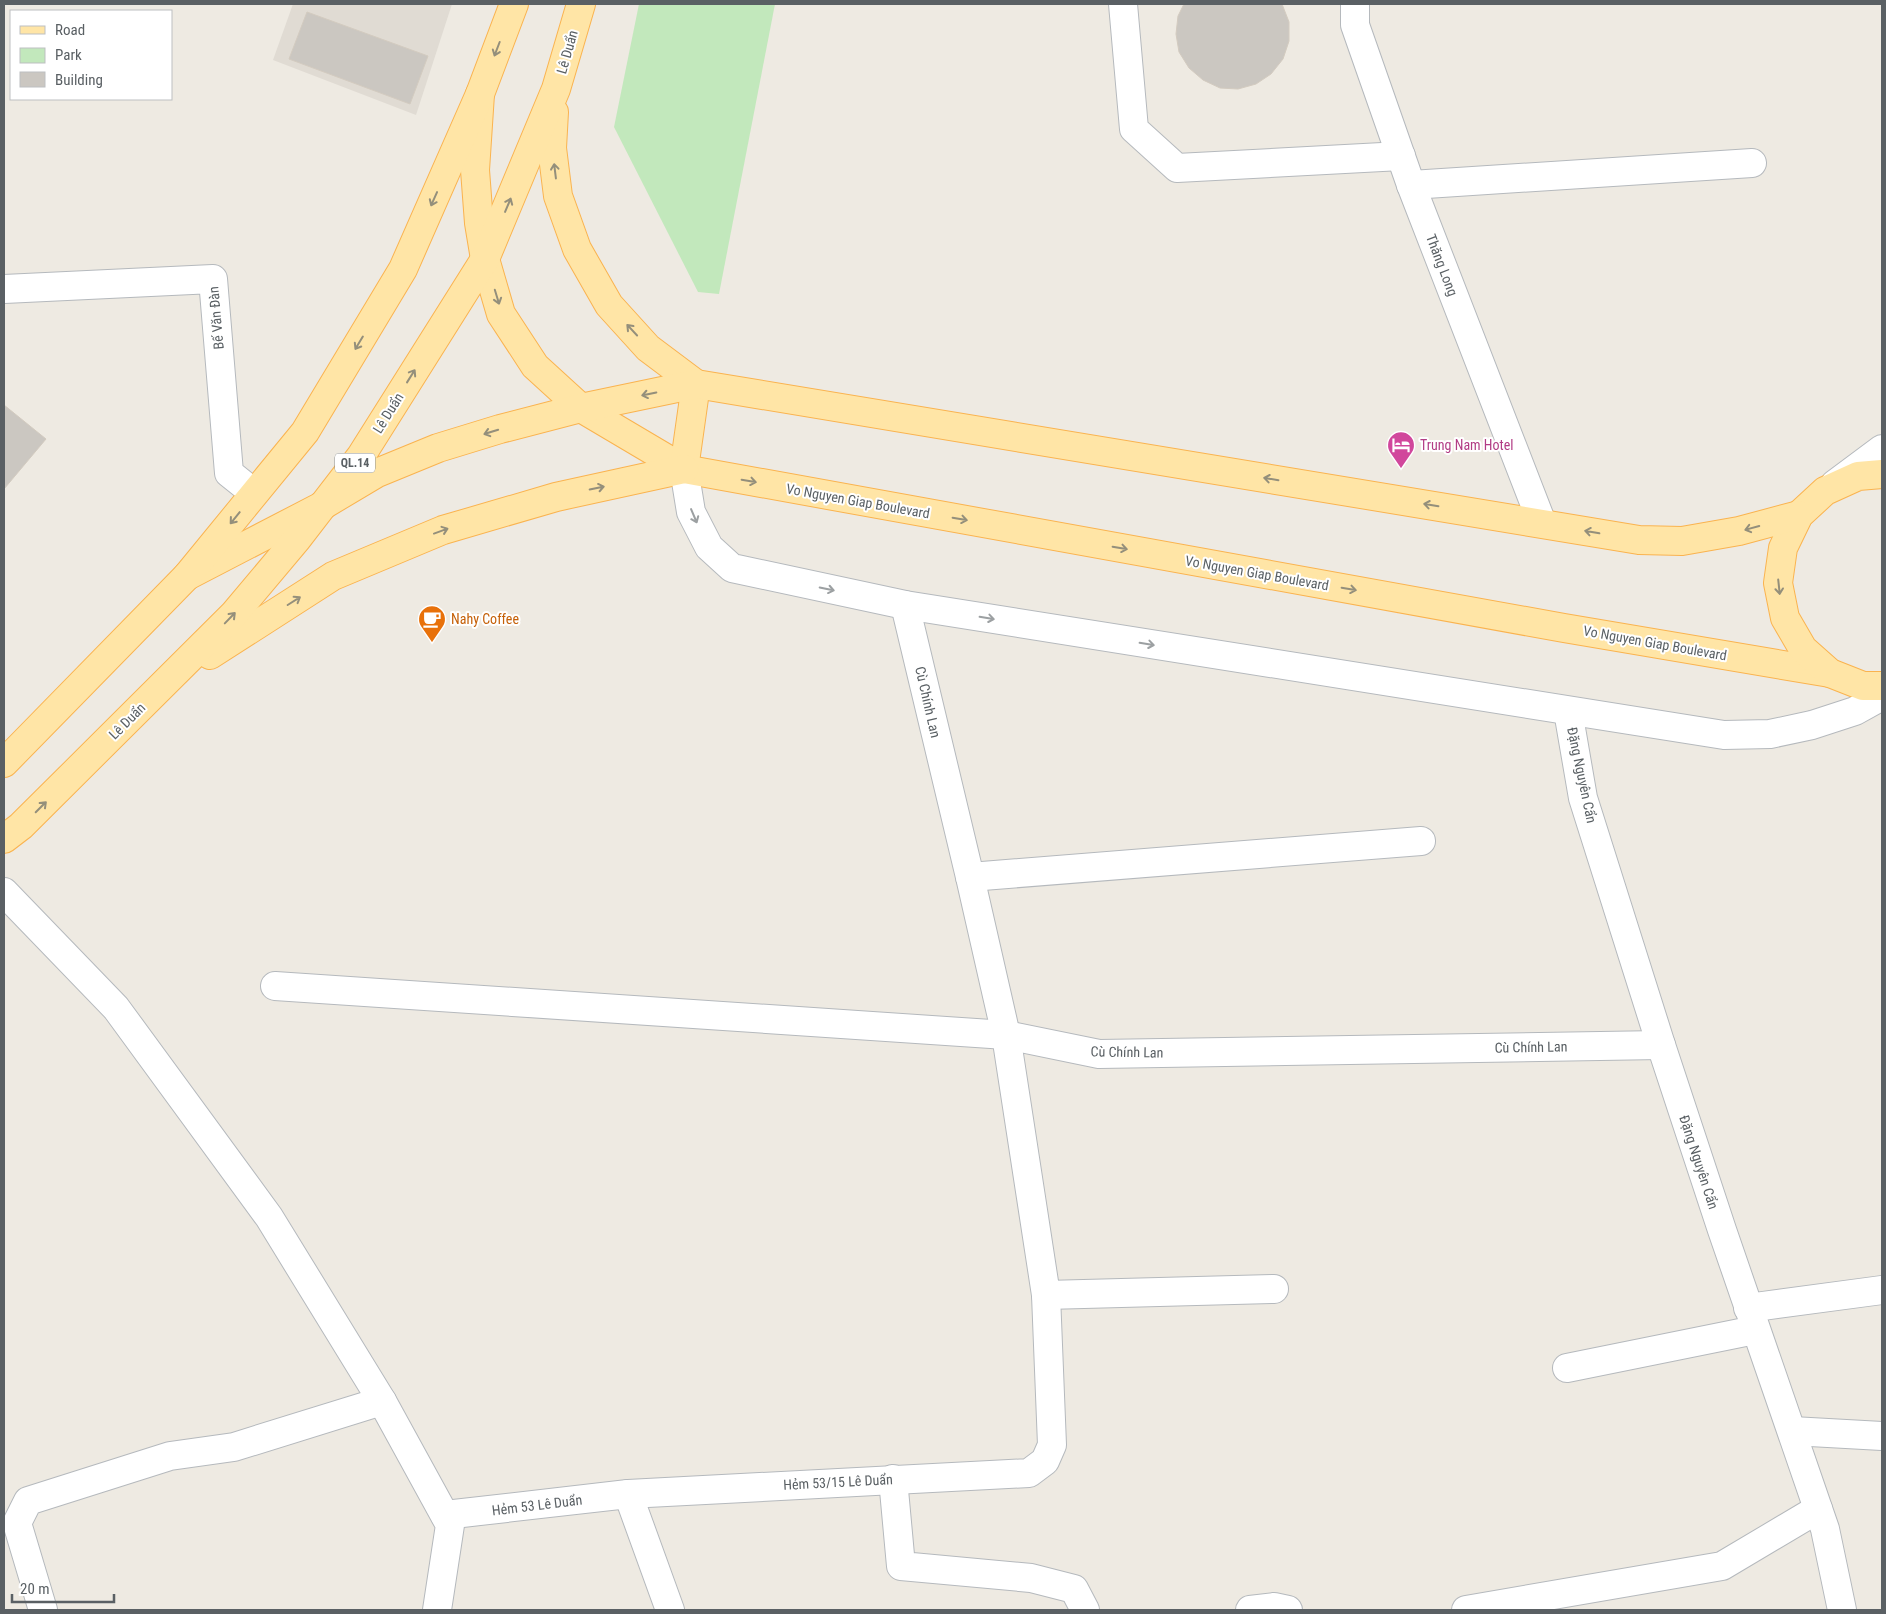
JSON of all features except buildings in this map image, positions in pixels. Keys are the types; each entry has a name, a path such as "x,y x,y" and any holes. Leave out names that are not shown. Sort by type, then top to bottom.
{"main road":[{"path":"4,763 187,576 305,432 403,269 480,94 514,4"},
{"name":"Lê Duẩn","path":"4,838 21,826 234,614 297,539 361,456 485,259 556,89 581,4"},
{"path":"556,89 552,148 558,196 577,249 609,305 648,348 696,384"},
{"path":"480,94 475,170 479,223 485,259 502,314 535,366 581,408 684,469"},
{"path":"684,469 696,384"},
{"path":"187,576 320,507 377,472 438,448 500,429 581,408 696,384 1639,540 1682,541 1739,531 1799,516"},
{"path":"164,683 333,576 443,530 556,497 684,469"},
{"name":"Vo Nguyen Giap Boulevard","path":"684,469 1564,628 1830,673"},
{"path":"1882,474 1858,476 1826,491 1799,516 1783,548 1778,583 1785,618 1803,650 1830,673 1863,686 1882,686"}],"street":[{"path":"1124,4 1134,129 1176,168 1401,156"},
{"name":"Thăng Long","path":"1355,4 1355,25 1411,185 1542,523"},
{"path":"1411,185 1752,163"},
{"name":"Bế Văn Đàn","path":"4,289 213,279 229,473 254,494"},
{"path":"1826,491 1882,449"},
{"path":"684,469 691,512 708,547 732,568 905,605 1724,735 1770,734 1812,725 1855,711 1882,696"},
{"name":"Cù Chính Lan","path":"905,605 1006,1035 1099,1054 1661,1045"},
{"name":"Đặng Nguyên Cẩn","path":"1568,711 1583,798 1661,1045 1752,1319 1825,1529 1842,1610"},
{"path":"970,877 1421,841"},
{"path":"4,892 116,1008 269,1216 382,1401 450,1525 437,1610"},
{"path":"275,986 1006,1035 1046,1295 1274,1289"},
{"path":"1567,1368 1752,1319 1882,1290"},
{"name":"Hẻm 53/15 Lê Duẩn","path":"628,1494 1029,1473 1045,1461 1052,1446 1046,1295"},
{"path":"43,1610 17,1523 16,1502 170,1456 234,1447 382,1401"},
{"path":"1792,1431 1882,1436"},
{"path":"893,1479 901,1566 1031,1578 1074,1589 1085,1610"},
{"path":"628,1494 670,1610"},
{"name":"Hẻm 53 Lê Duẩn","path":"445,1515 628,1494"},
{"path":"1466,1610 1722,1566 1818,1509"},
{"path":"1250,1610 1274,1607 1288,1610"}],"shaded area":[{"path":"293,4 452,4 416,115 273,60"}],"green space":[{"path":"639,4 775,4 719,294 698,292 614,127"}],"place":[{"name":"Trung Nam Hotel","path":"1401,469"},
{"name":"Nahy Coffee","path":"432,643"}]}
